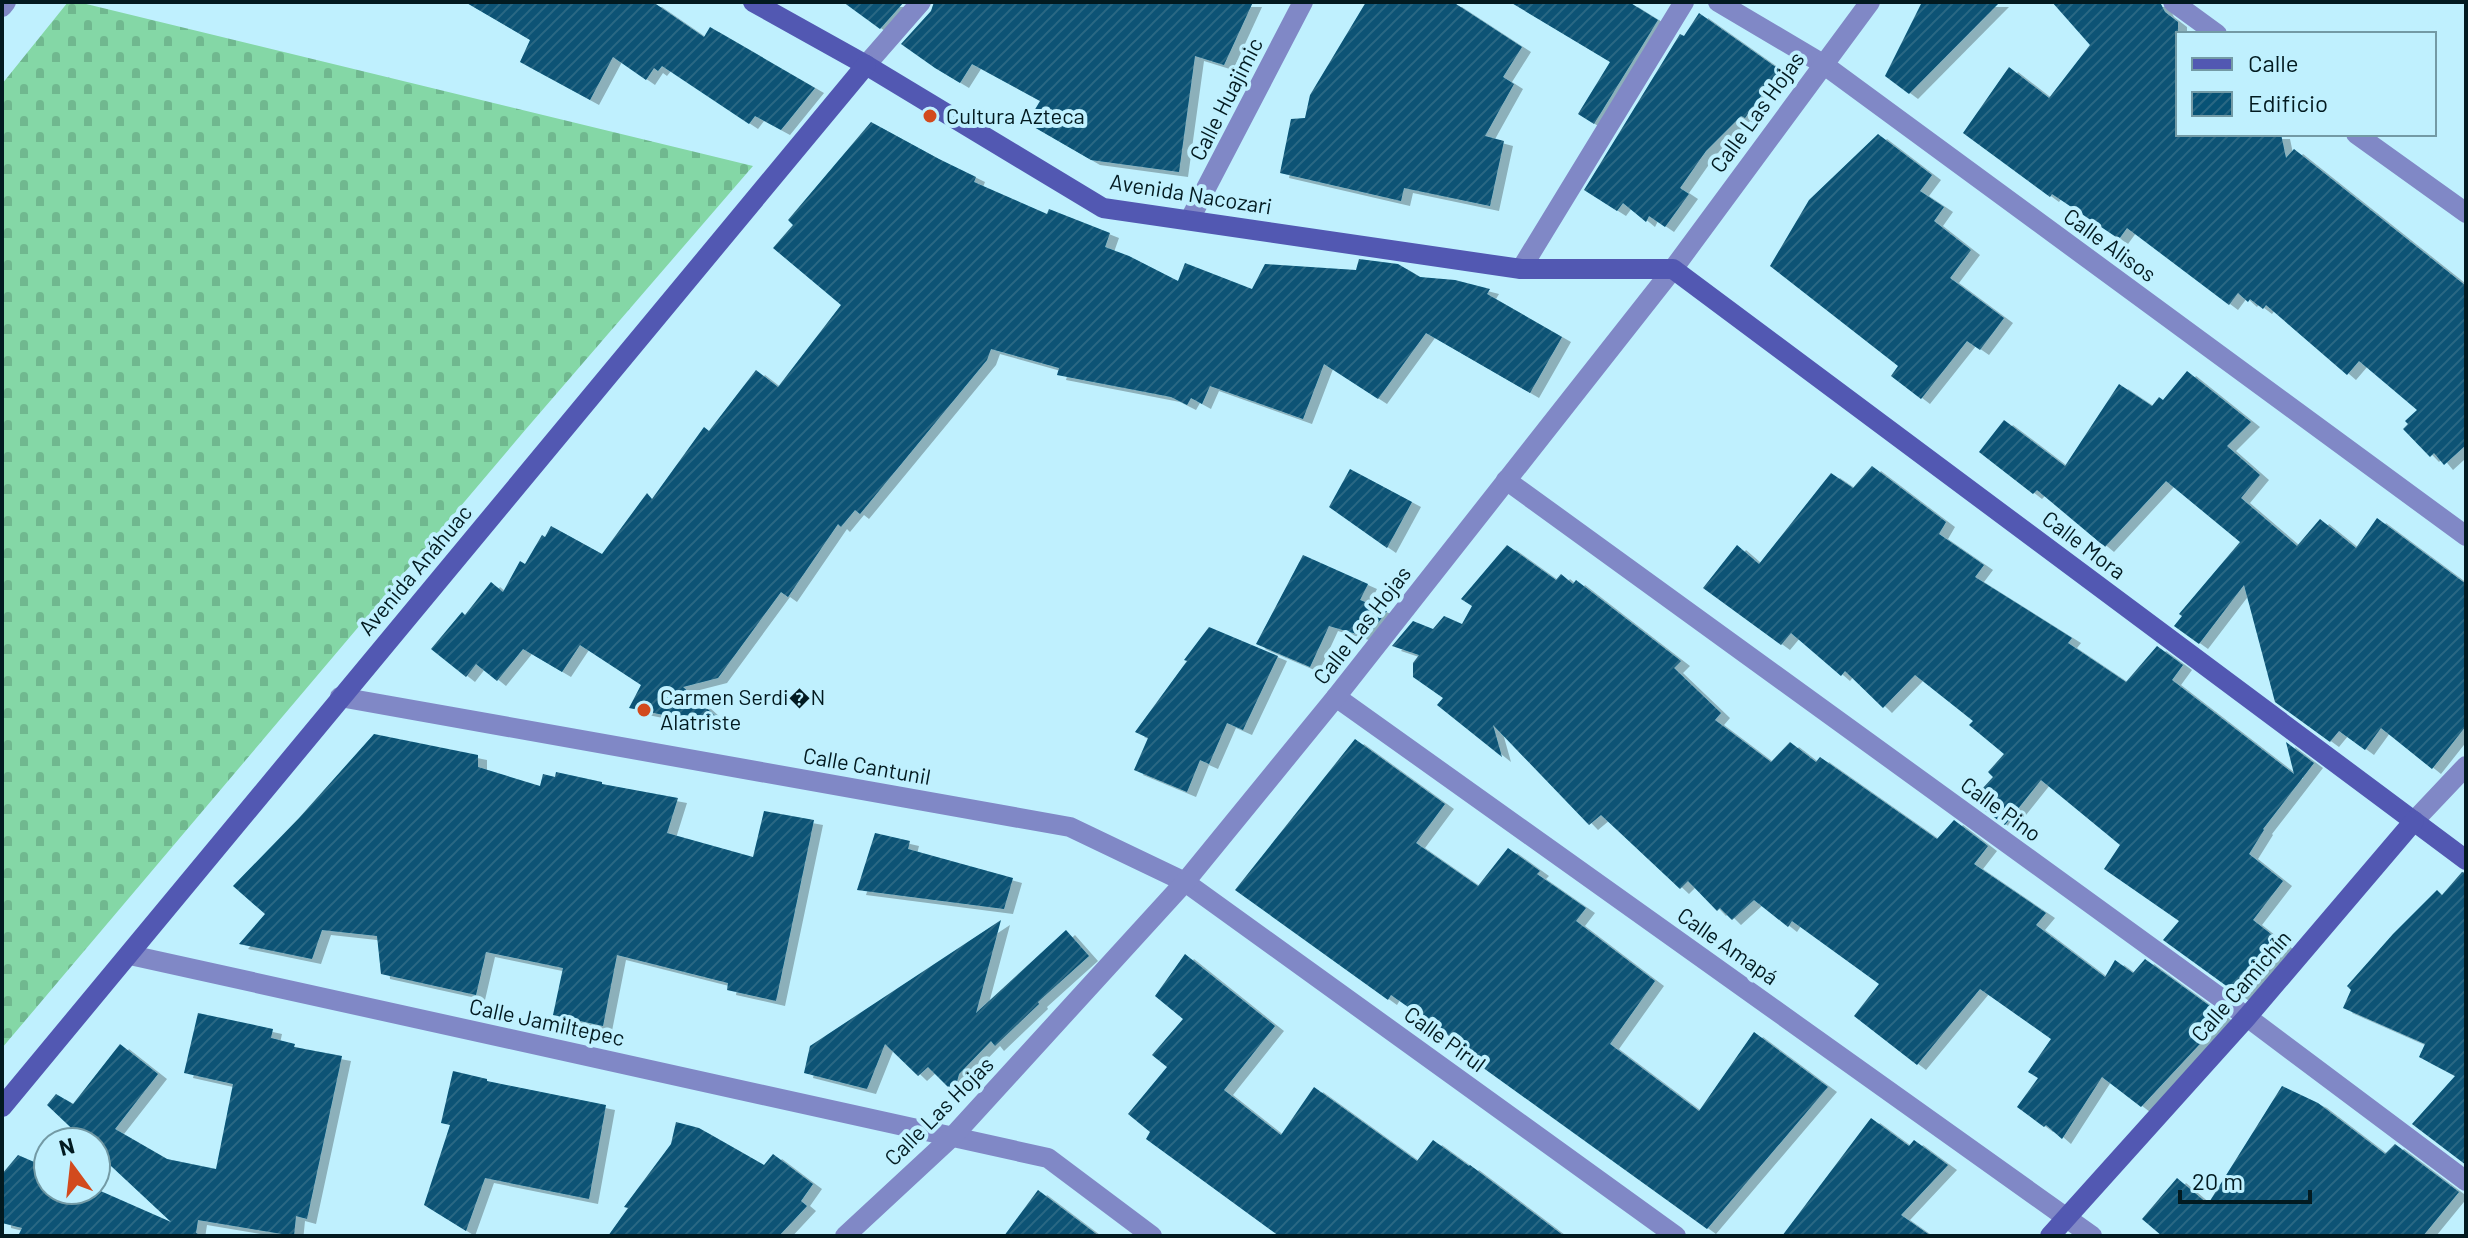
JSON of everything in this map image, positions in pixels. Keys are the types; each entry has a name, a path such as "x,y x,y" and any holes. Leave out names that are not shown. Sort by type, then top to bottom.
{"street":[{"path":"2,7 6,2"},
{"name":"Avenida Nacozari","path":"753,2 866,65 1103,208 1521,269 1673,269"},
{"path":"866,65 921,2"},
{"name":"Calle Huajimic","path":"1190,219 1303,2"},
{"path":"1521,269 1684,2"},
{"name":"Calle Alisos","path":"1718,2 1823,64 2466,536"},
{"name":"Calle Las Hojas","path":"845,1236 954,1135 1185,882 1336,697 1673,269 1870,2"},
{"path":"2173,2 2214,32"},
{"name":"Avenida Anáhuac","path":"2,1107 866,65"},
{"path":"2359,136 2466,213"},
{"name":"Calle Mora","path":"1673,269 2466,860"},
{"name":"Calle Pino","path":"1506,480 2247,1017 2466,1181"},
{"name":"Calle Cantunil","path":"340,697 1070,827 1185,882"},
{"name":"Calle Amapá","path":"1336,697 2092,1236"},
{"name":"Calle Camichín","path":"2050,1236 2247,1017 2414,821 2466,766"},
{"name":"Calle Pirul","path":"1185,882 1676,1236"},
{"name":"Calle Jamiltepec","path":"130,955 1048,1158 1152,1236"}],"green space":[{"path":"68,2 753,166 2,1048 2,84"}],"building":[{"path":"465,2 653,2 704,37 710,27 815,88 781,130 755,116 749,124 662,66 658,71 654,68 646,80 613,57 590,100 520,62 530,40"},
{"path":"843,2 904,2 880,29"},
{"path":"934,2 1253,2 1224,65 1195,56 1179,172 1091,160 1027,123 1040,101 972,64 960,83 935,68 901,44 931,11"},
{"path":"1366,2 1453,2 1522,47 1503,77 1514,84 1485,136 1504,141 1490,206 1404,188 1401,201 1280,173 1291,119 1305,118 1310,95"},
{"path":"1510,2 1629,2 1658,20 1594,124 1578,114 1610,62"},
{"path":"1922,2 2000,2 1909,94 1885,76"},
{"path":"2052,2 2160,2 2165,12 2178,22 2176,136 2281,136 2286,158 2294,149 2466,286 2466,445 2444,465 2434,453 2430,457 2403,429 2408,424 2405,421 2417,410 2359,361 2347,375 2266,305 2263,309 2238,293 2229,305 2127,228 2119,239 2052,194 2050,197 1963,133 2009,67 2049,98 2090,45"},
{"path":"1699,13 1780,70 1745,118 1741,116 1706,151 1680,188 1689,194 1665,227 1649,216 1646,222 1623,203 1617,211 1584,190 1680,34 1684,36"},
{"path":"871,122 976,177 974,182 1047,214 1049,209 1110,233 1105,247 1178,281 1185,263 1252,289 1265,264 1356,270 1359,259 1398,264 1420,277 1455,280 1490,289 1487,294 1562,337 1530,393 1426,333 1378,399 1324,364 1303,419 1210,386 1202,404 1191,398 1187,405 1171,397 1057,375 1059,368 991,349 987,360 860,514 855,510 841,527 838,524 788,597 781,592 718,678 683,687 729,728 629,708 641,685 580,645 562,672 523,649 497,681 476,664 466,677 431,649 462,612 465,615 491,582 503,592 520,561 525,564 551,526 602,554 647,493 652,499 704,427 709,431 756,370 778,387 841,305 773,248 793,225 788,220"},
{"path":"1878,134 1932,175 1920,191 1944,207 1934,221 1971,250 1950,278 2004,318 1980,350 1967,341 1921,399 1891,376 1898,366 1770,266 1809,200"},
{"path":"2187,371 2251,422 2227,446 2260,475 2241,498 2297,546 2320,519 2356,548 2377,518 2466,584 2466,726 2432,769 2381,728 2365,750 2339,731 2330,742 2275,702 2244,585 2199,644 2174,626 2182,616 2179,614 2240,542 2166,481 2105,547 2037,490 2033,494 1979,452 2004,420 2065,466 2119,384 2152,406 2159,397 2163,400"},
{"path":"1872,466 1946,522 1939,534 1984,565 1975,577 2072,638 2068,643 2126,682 2157,646 2183,665 2172,680 2294,774 2286,742 2314,763 2263,829 2249,854 2283,881 2253,920 2289,948 2243,998 2163,940 2179,921 2104,869 2120,845 2041,780 2005,825 1971,801 1993,777 1988,772 2004,754 1969,725 1973,721 1915,675 1883,708 1845,671 1841,676 1791,633 1781,645 1703,588 1737,545 1759,564 1831,473 1853,488"},
{"path":"1350,469 1412,502 1387,548 1329,507"},
{"path":"1507,545 1556,580 1561,574 1573,584 1576,580 1681,661 1674,668 1721,713 1715,720 1771,762 1790,742 1816,762 1820,757 1937,839 1954,820 1988,846 1974,864 2046,913 2036,925 2105,977 2115,960 2133,973 2145,959 2225,1017 2141,1107 2102,1077 2062,1139 2017,1107 2038,1078 2028,1072 2051,1039 1980,989 1917,1065 1854,1016 1879,984 1792,921 1788,927 1754,900 1732,920 1720,908 1717,911 1688,881 1680,889 1601,815 1589,825 1493,725 1502,757 1437,705 1443,698 1413,677 1413,663 1419,655 1392,646 1413,621 1433,629 1444,616 1462,624 1472,606 1461,599"},
{"path":"1303,555 1368,584 1360,600 1387,611 1367,637 1329,626 1310,667 1256,644"},
{"path":"1209,627 1278,656 1243,730 1227,723 1209,764 1200,760 1187,792 1134,770 1148,738 1135,732"},
{"path":"374,734 478,755 478,767 540,786 543,774 555,777 556,772 678,798 667,833 753,857 764,811 814,820 776,1001 727,990 728,983 617,955 603,1026 553,1015 563,968 486,952 476,995 381,974 377,936 322,930 312,959 239,944 265,914 233,886"},
{"path":"1355,739 1445,804 1416,843 1478,886 1508,848 1540,871 1537,874 1586,908 1576,921 1655,981 1610,1044 1699,1111 1754,1032 1828,1087 1707,1229 1482,1067 1486,1062 1391,995 1388,1000 1235,890"},
{"path":"875,833 910,841 908,849 1013,878 1004,909 857,890"},
{"path":"2462,872 2466,873 2466,1165 2412,1124 2455,1076 2419,1057 2425,1044 2343,1008 2351,990 2347,986 2437,890 2442,895"},
{"path":"1001,920 976,1013 1066,930 1089,956 995,1046 991,1041 959,1074 954,1093 928,1067 918,1076 885,1044 867,1089 804,1073 810,1046"},
{"path":"1185,954 1275,1026 1224,1090 1281,1135 1314,1087 1417,1161 1433,1140 1564,1236 1279,1236 1146,1139 1150,1132 1128,1114 1167,1067 1152,1055 1183,1019 1155,996"},
{"path":"198,1013 273,1029 271,1038 295,1044 294,1047 342,1056 307,1219 296,1216 294,1236 198,1220 196,1233 202,1236 18,1236 22,1228 2,1223 2,1174 18,1155 32,1161 32,1206 112,1206 112,1196 171,1222 112,1167 112,1126 69,1126 47,1105 56,1094 73,1104 120,1044 158,1074 115,1129 167,1159 216,1169 233,1084 184,1073"},
{"path":"453,1071 606,1105 589,1199 485,1178 466,1231 424,1205 450,1125 441,1123"},
{"path":"2282,1086 2318,1103 2385,1154 2395,1144 2459,1192 2423,1236 2162,1236 2142,1219 2177,1178 2208,1204"},
{"path":"1871,1118 1909,1146 1914,1140 1948,1165 1901,1215 1931,1236 1782,1236"},
{"path":"676,1122 699,1128 764,1165 773,1154 813,1184 801,1201 807,1206 779,1236 608,1236 628,1208 624,1207 671,1144"},
{"path":"1038,1190 1099,1236 1004,1236"}],"place":[{"name":"Cultura Azteca","path":"930,116"},
{"name":"Carmen Serdi�N Alatriste","path":"644,710"}]}
